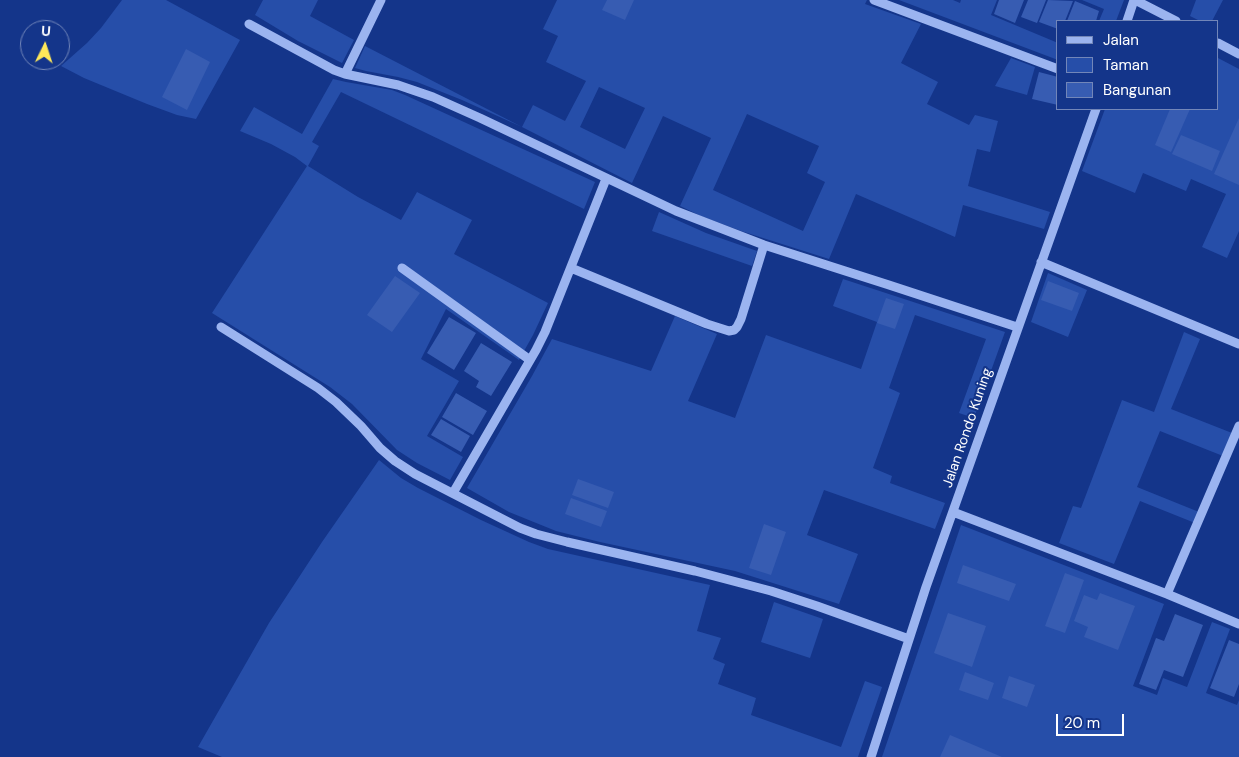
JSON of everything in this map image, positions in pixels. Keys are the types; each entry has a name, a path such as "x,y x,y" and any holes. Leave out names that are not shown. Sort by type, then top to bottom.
{"street":[{"path":"345,74 381,0"},
{"path":"874,0 1056,68"},
{"path":"1127,20 1135,0 1174,20"},
{"path":"249,24 334,70 398,85 433,97 676,212 764,245 1017,327"},
{"path":"1219,44 1239,54"},
{"name":"Jalan Rondo Kuning","path":"870,757 926,586 1096,110"},
{"path":"452,493 530,360 548,325 606,179"},
{"path":"571,268 707,324 729,331 737,327 741,319 764,245"},
{"path":"1041,262 1239,344"},
{"path":"402,268 530,360"},
{"path":"222,327 318,388 336,402 395,461 416,474 520,528 567,542 771,591 909,639"},
{"path":"1167,594 1239,426"},
{"path":"953,512 1167,594 1239,624"}],"green space":[{"path":"122,0 166,0 240,40 196,119 177,115 147,104 69,70 70,58 101,28"},
{"path":"263,0 318,0 310,16 354,40 342,63 298,41 255,15"},
{"path":"557,0 867,0 865,4 921,24 901,63 938,82 927,104 969,125 975,115 998,121 990,152 977,149 968,186 1050,212 1044,229 963,205 955,237 856,194 829,259 741,231 680,206 711,138 663,116 632,183 522,127 533,105 565,121 586,81 546,62 558,36 543,29","holes":["599,87 645,108 625,149 580,127","747,114 819,146 807,173 825,182 803,231 713,190"]},
{"path":"899,0 953,0 960,3 961,0 997,0 991,15 1056,42 1056,59"},
{"path":"1082,0 1124,0 1116,20 1099,20 1104,9"},
{"path":"1196,0 1223,0 1213,20 1198,20 1190,16"},
{"path":"365,46 522,127 417,82 355,68"},
{"path":"1011,58 1035,67 1027,95 995,86"},
{"path":"1219,59 1239,69 1239,231 1227,258 1202,247 1226,194 1191,179 1186,191 1143,173 1135,193 1082,171 1105,110 1219,110"},
{"path":"333,79 392,90 405,95 595,182 584,209 341,92 312,142 319,146 308,166 358,197 401,220 417,192 472,220 454,254 548,303 519,360 446,309 421,359 459,381 427,436 463,457 450,480 397,450 352,404 330,387 212,313 307,166 271,144 240,131 254,107 302,134"},
{"path":"659,212 706,233 757,251 752,266 652,231"},
{"path":"1048,273 1087,290 1068,337 1031,322"},
{"path":"843,279 1005,332 974,418 959,413 986,339 915,315 889,388 900,393 873,468 892,476 890,483 945,503 935,529 824,490 807,535 858,554 839,604 735,571 556,531 509,512 467,488 552,339 651,371 675,316 717,334 688,401 735,418 766,335 861,369 877,322 833,306"},
{"path":"1184,332 1200,339 1171,409 1232,433 1223,456 1160,431 1137,487 1199,512 1195,523 1140,501 1114,564 1059,543 1073,506 1081,508 1122,400 1154,412"},
{"path":"379,460 401,478 418,488 529,542 548,549 710,585 697,631 721,638 713,659 725,664 718,684 756,698 751,715 841,747 865,681 882,687 858,757 222,757 198,747 269,623"},
{"path":"961,525 1164,604 1133,686 1157,695 1163,678 1187,687 1212,622 1230,629 1206,693 1237,705 1239,700 1239,757 882,757"},
{"path":"774,602 823,619 810,658 761,642"}],"building":[{"path":"607,0 634,0 625,20 602,10"},
{"path":"999,0 1024,0 1015,23 994,14"},
{"path":"1028,0 1046,0 1037,23 1021,17"},
{"path":"1048,0 1073,1 1065,20 1056,20 1056,28 1039,22"},
{"path":"1075,1 1099,11 1096,20 1067,20"},
{"path":"186,49 210,62 187,110 162,97"},
{"path":"1039,72 1056,76 1056,105 1032,99"},
{"path":"1170,110 1190,110 1171,152 1155,145"},
{"path":"1239,118 1239,185 1214,174"},
{"path":"1181,135 1220,151 1212,171 1172,154"},
{"path":"395,276 420,293 392,332 367,315"},
{"path":"1048,281 1079,293 1072,311 1041,300"},
{"path":"886,298 904,304 895,329 877,323"},
{"path":"449,317 476,333 454,370 427,353"},
{"path":"481,343 512,362 491,396 476,387 479,381 464,371"},
{"path":"456,393 487,411 473,435 442,417"},
{"path":"441,419 470,436 461,452 431,435"},
{"path":"578,479 614,492 608,508 572,495"},
{"path":"571,498 607,511 601,527 565,514"},
{"path":"764,524 786,532 771,575 749,568"},
{"path":"963,565 1016,584 1009,601 957,583"},
{"path":"1065,573 1084,580 1065,633 1045,626"},
{"path":"1100,593 1135,606 1118,650 1084,637 1088,627 1074,621 1084,595 1097,600"},
{"path":"948,613 986,626 972,667 934,653"},
{"path":"1175,614 1203,625 1183,677 1164,670 1156,690 1139,684 1156,638 1164,641"},
{"path":"1229,640 1239,644 1239,684 1234,697 1210,688"},
{"path":"965,672 994,683 988,700 959,690"},
{"path":"1009,676 1035,685 1027,707 1002,698"},
{"path":"950,735 1002,757 940,757"}]}
